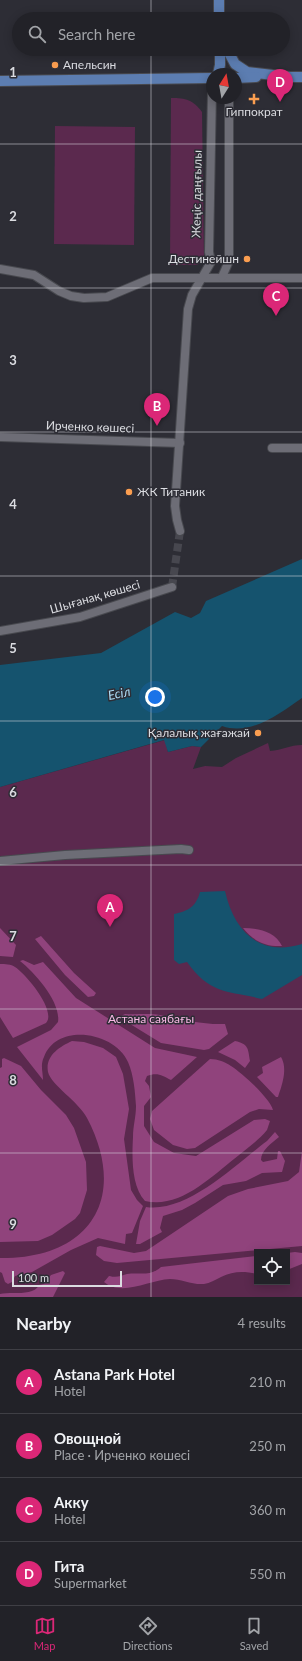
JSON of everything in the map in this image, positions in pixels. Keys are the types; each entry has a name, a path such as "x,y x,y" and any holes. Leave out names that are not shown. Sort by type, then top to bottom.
{"main road":[{"path":"219,0 219,12"},
{"path":"219,68 220,56"},
{"path":"231,56 235,64 247,72 290,77"},
{"path":"242,78 302,76"},
{"path":"0,80 206,78"}],"street":[{"name":"Жеңіс даңғылы","path":"180,531 176,520 175,506 188,309 192,295 204,277 211,262 209,252 212,104"},
{"path":"222,278 229,261 228,104"},
{"path":"0,269 34,276 59,291 72,296 84,298 107,296 152,278 302,278"},
{"name":"Ирченко көшесі","path":"0,437 180,442"},
{"path":"272,448 302,448"},
{"name":"Шығанақ көшесі","path":"0,631 80,617 172,587"},
{"path":"0,861 65,855 181,849 189,850"}],"green space":[{"path":"171,98 189,100 202,112 204,259 197,265 170,265"},
{"path":"55,126 135,127 134,245 54,244"},
{"name":"Астана саябағы","path":"165,740 168,752 192,746 201,747 193,769 205,766 222,767 236,758 268,743 270,751 302,745 302,1297 0,1297 0,787"},
{"path":"0,928 16,945 13,957 0,956"},
{"path":"243,928 266,931 275,937 282,946 260,942 247,933"},
{"path":"41,936 74,973 96,993 94,996 88,997 65,975 35,939"},
{"path":"23,960 34,965 43,962 76,998 155,1048 197,1057 171,1080 154,1074 147,1076 145,1081 149,1086 151,1097 144,1106 144,1126 154,1142 174,1153 196,1156 254,1120 265,1119 270,1121 267,1130 260,1138 215,1175 193,1190 170,1200 158,1202 145,1201 140,1195 133,1170 133,1133 136,1106 133,1078 128,1062 121,1052 111,1044 99,1038 86,1035 73,1035 61,1039 51,1046 43,1060 43,1080 17,1047 51,1030 58,1022 58,1014 46,988 20,961"},
{"path":"0,964 12,965 20,971 39,993 47,1010 48,1017 46,1023 13,1038 0,1017"},
{"path":"125,1014 156,1014 200,1023 225,1024 228,1034 209,1049 204,1050 161,1043 122,1019 121,1016"},
{"path":"72,1041 84,1042 103,1048 116,1057 123,1074 129,1109 124,1139 131,1190 143,1206 132,1233 126,1234 125,1244 98,1238 71,1250 32,1272 15,1276 12,1282 8,1284 5,1282 2,1273 0,1272 0,1258 31,1256 57,1248 78,1235 93,1218 102,1198 104,1174 99,1147 87,1118 78,1106 54,1082 48,1072 49,1061 54,1053 62,1046"},
{"path":"235,1041 245,1045 248,1050 250,1061 245,1068 235,1060 218,1052"},
{"path":"281,1057 284,1067 284,1077 278,1097 276,1097 257,1077 263,1073 262,1067"},
{"path":"4,1058 21,1066 41,1090 66,1115 74,1128 86,1162 87,1190 80,1213 75,1219 52,1235 38,1241 0,1242 0,1068 2,1067 2,1059"},
{"path":"210,1059 224,1062 242,1074 267,1099 273,1110 259,1109 250,1112 195,1148 187,1149 173,1145 154,1130 150,1119 152,1111"},
{"path":"275,1132 279,1137 265,1150 261,1156 261,1160 263,1162 277,1159 278,1151 280,1151 285,1161 282,1172 262,1173 246,1181 223,1185 182,1210 163,1216 160,1228 162,1232 140,1244 136,1244 140,1221 146,1207 162,1207 195,1195 226,1174 267,1141"},
{"path":"302,1151 302,1246 254,1249 254,1250 117,1263 104,1261 96,1255 97,1247 100,1246 134,1253 146,1251 228,1196 248,1189 288,1181 299,1172"},
{"path":"290,1253 302,1253 302,1264 290,1269"},
{"path":"254,1256 254,1273 248,1272 234,1273 225,1275 204,1284 195,1284 170,1279 127,1288 119,1288 104,1282 109,1276 116,1277 127,1274 149,1273 161,1267"},
{"path":"63,1271 65,1273 53,1297 0,1297 0,1294 5,1293 32,1291 39,1285 44,1284 51,1275"}],"water":[{"name":"Есіл","path":"302,559 302,698 274,717 254,726 233,728 222,726 201,747 192,746 168,752 164,740 0,787 0,665 101,653 175,612 191,618 200,613 206,601"},
{"path":"225,891 235,918 242,929 251,937 261,943 273,947 287,947 302,944 302,975 262,999 220,990 204,980 187,962 179,964 174,960 174,914 191,908 200,892"}],"tunnel":[{"path":"172,587 180,531"}],"place":[{"name":"Апельсин","path":"55,65"},
{"name":"Гиппократ","path":"254,99"},
{"name":"Гита","path":"280,102"},
{"name":"Дестинейшн","path":"247,259"},
{"name":"Акку","path":"276,316"},
{"name":"Овощной","path":"157,426"},
{"name":"ЖК Титаник","path":"129,492"},
{"name":"Қалалық жағажай","path":"258,733"},
{"name":"Astana Park Hotel","path":"110,927"}]}
